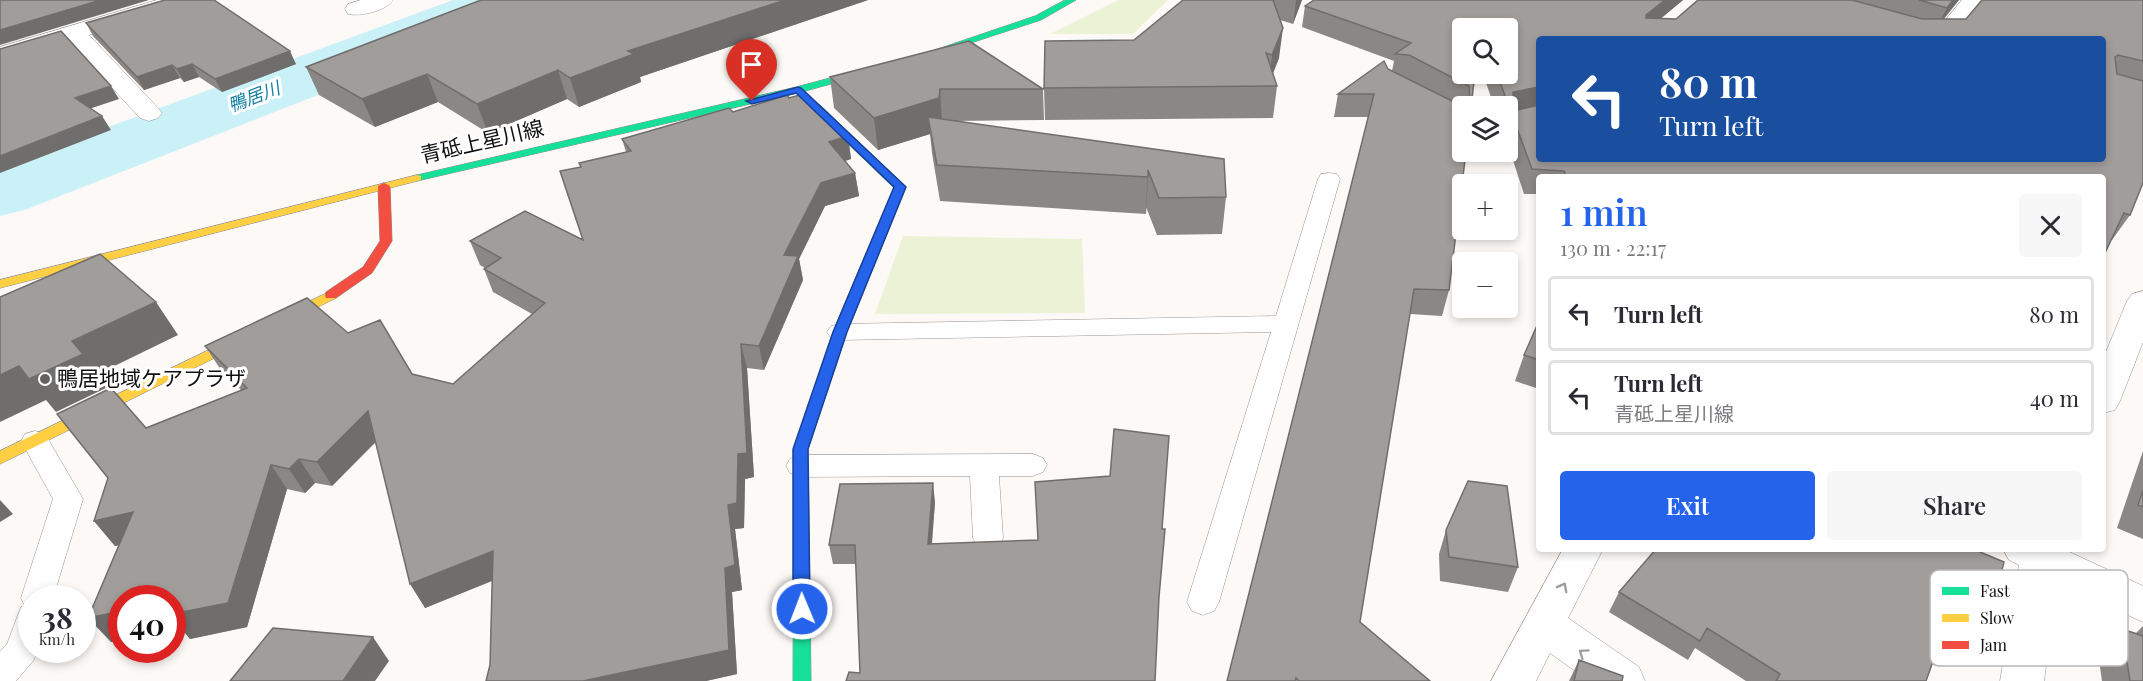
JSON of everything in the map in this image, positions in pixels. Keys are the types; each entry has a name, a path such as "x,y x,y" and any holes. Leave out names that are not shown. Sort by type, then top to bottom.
{"main road":[{"path":"911,59 956,47 1038,18 1072,0"},
{"name":"青砥上星川線","path":"0,284 384,186 798,90 888,65"},
{"path":"798,90 900,187 840,332 801,449 802,681"},
{"path":"0,458 341,290 368,270 386,241 384,186"}],"street":[{"path":"0,55 180,0"},
{"path":"356,9 382,0"},
{"path":"1936,36 1974,0"},
{"path":"74,33 150,113"},
{"path":"2106,394 2143,302"},
{"path":"1513,681 1581,552"},
{"path":"2033,570 2035,552 2072,570"},
{"path":"2128,598 2143,605"},
{"path":"1542,624 1623,681"},
{"path":"2022,681 2024,666"}],"lane":[{"path":"1203,602 1329,179"},
{"path":"840,332 1284,324"},
{"path":"35,441 68,499 41,585"},
{"path":"984,465 988,538"},
{"path":"800,466 1033,465"},
{"path":"0,675 18,654"}],"green space":[{"path":"1118,0 1168,0 1133,34 1050,34"},
{"path":"903,236 1082,239 1085,313 875,314"}],"building":[{"path":"0,0 101,0 0,30"},
{"path":"165,0 214,0 290,51 215,79 192,64 177,69 172,65 137,77 86,23"},
{"path":"481,0 785,0 628,51 634,54 570,78 558,70 477,104 427,74 362,99 306,67"},
{"path":"1183,0 1273,0 1283,28 1272,55 1266,53 1277,86 1044,88 1045,41 1134,40"},
{"path":"1314,0 1665,0 1646,15 1646,18 1676,19 1698,0 1852,0 1922,19 1966,19 1982,0 2143,0 2143,61 2118,55 2115,57 2117,74 2143,81 2143,183 2130,215 2124,213 2106,251 2106,174 1566,174 1564,171 1532,169 1518,131 1518,110 1536,106 1536,162 2106,162 2106,36 1536,36 1536,88 1513,92 1513,96 1505,96 1501,84 1518,84 1518,18 1452,18 1452,77 1409,55 1395,54 1411,43 1305,6"},
{"path":"1919,0 1953,0 1947,8"},
{"path":"61,31 111,86 75,98 102,116 0,156 0,49"},
{"path":"969,41 1043,89 940,89 939,98 874,118 830,77"},
{"path":"1384,61 1388,69 1452,101 1452,162 1465,162 1463,174 1452,174 1452,240 1455,240 1449,290 1414,289 1360,622 1430,681 1299,681 1296,678 1295,681 1227,681 1374,94 1338,94"},
{"path":"1465,84 1474,84 1472,96 1470,96 1469,86"},
{"path":"803,94 848,136 829,142 855,173 821,183 784,255 798,256 759,346 741,344 747,453 738,454 737,503 728,505 735,565 725,568 729,650 583,681 486,681 490,665 493,551 410,584 368,411 317,462 299,459 289,469 271,465 228,603 186,611 186,585 108,585 108,614 96,616 96,599 133,512 94,521 108,478 57,414 111,388 146,428 247,388 205,346 307,298 348,333 380,320 412,374 453,384 545,303 484,269 501,258 470,241 525,211 583,240 560,171 581,167 579,163 631,151 622,139 729,108 733,112 787,95 789,98"},
{"path":"928,117 1224,159 1226,197 1159,198 1148,170 1148,177 937,165"},
{"path":"100,254 156,302 72,341 83,354 29,379 19,366 0,375 0,297"},
{"path":"1536,328 1536,359 1524,355"},
{"path":"1114,429 1169,436 1155,681 846,681 849,672 860,673 855,545 829,545 840,484 933,483 928,544 1038,540 1035,482 1110,476"},
{"path":"1468,481 1507,486 1518,567 1449,557 1446,530"},
{"path":"2143,490 2143,507 2138,505"},
{"path":"1653,552 1980,552 2004,562 2002,570 1930,570 1931,666 1926,681 1776,681 1780,674 1707,628 1700,641 1619,592"},
{"path":"273,628 373,637 343,681 230,681"},
{"path":"2128,631 2143,636 2143,681 2130,681"},
{"path":"1579,660 1623,676 1622,681 1574,681"}],"waterway":[{"name":"鴨居川","path":"0,193 508,0"}],"traffic: fast":[{"path":"928,54 1038,18 1072,0"},
{"path":"417,178 798,90 872,70"},
{"path":"802,681 801,449 840,332 900,187 816,107"}],"traffic: slow":[{"path":"0,284 417,178"},
{"path":"0,458 331,295"}],"traffic: jam":[{"path":"331,295 368,270 386,241 384,186"}],"place":[{"name":"鴨居地域ケアプラザ","path":"45,379"}],"route":[{"path":"752,101 798,90 900,187 840,332 801,449 802,609"}]}
